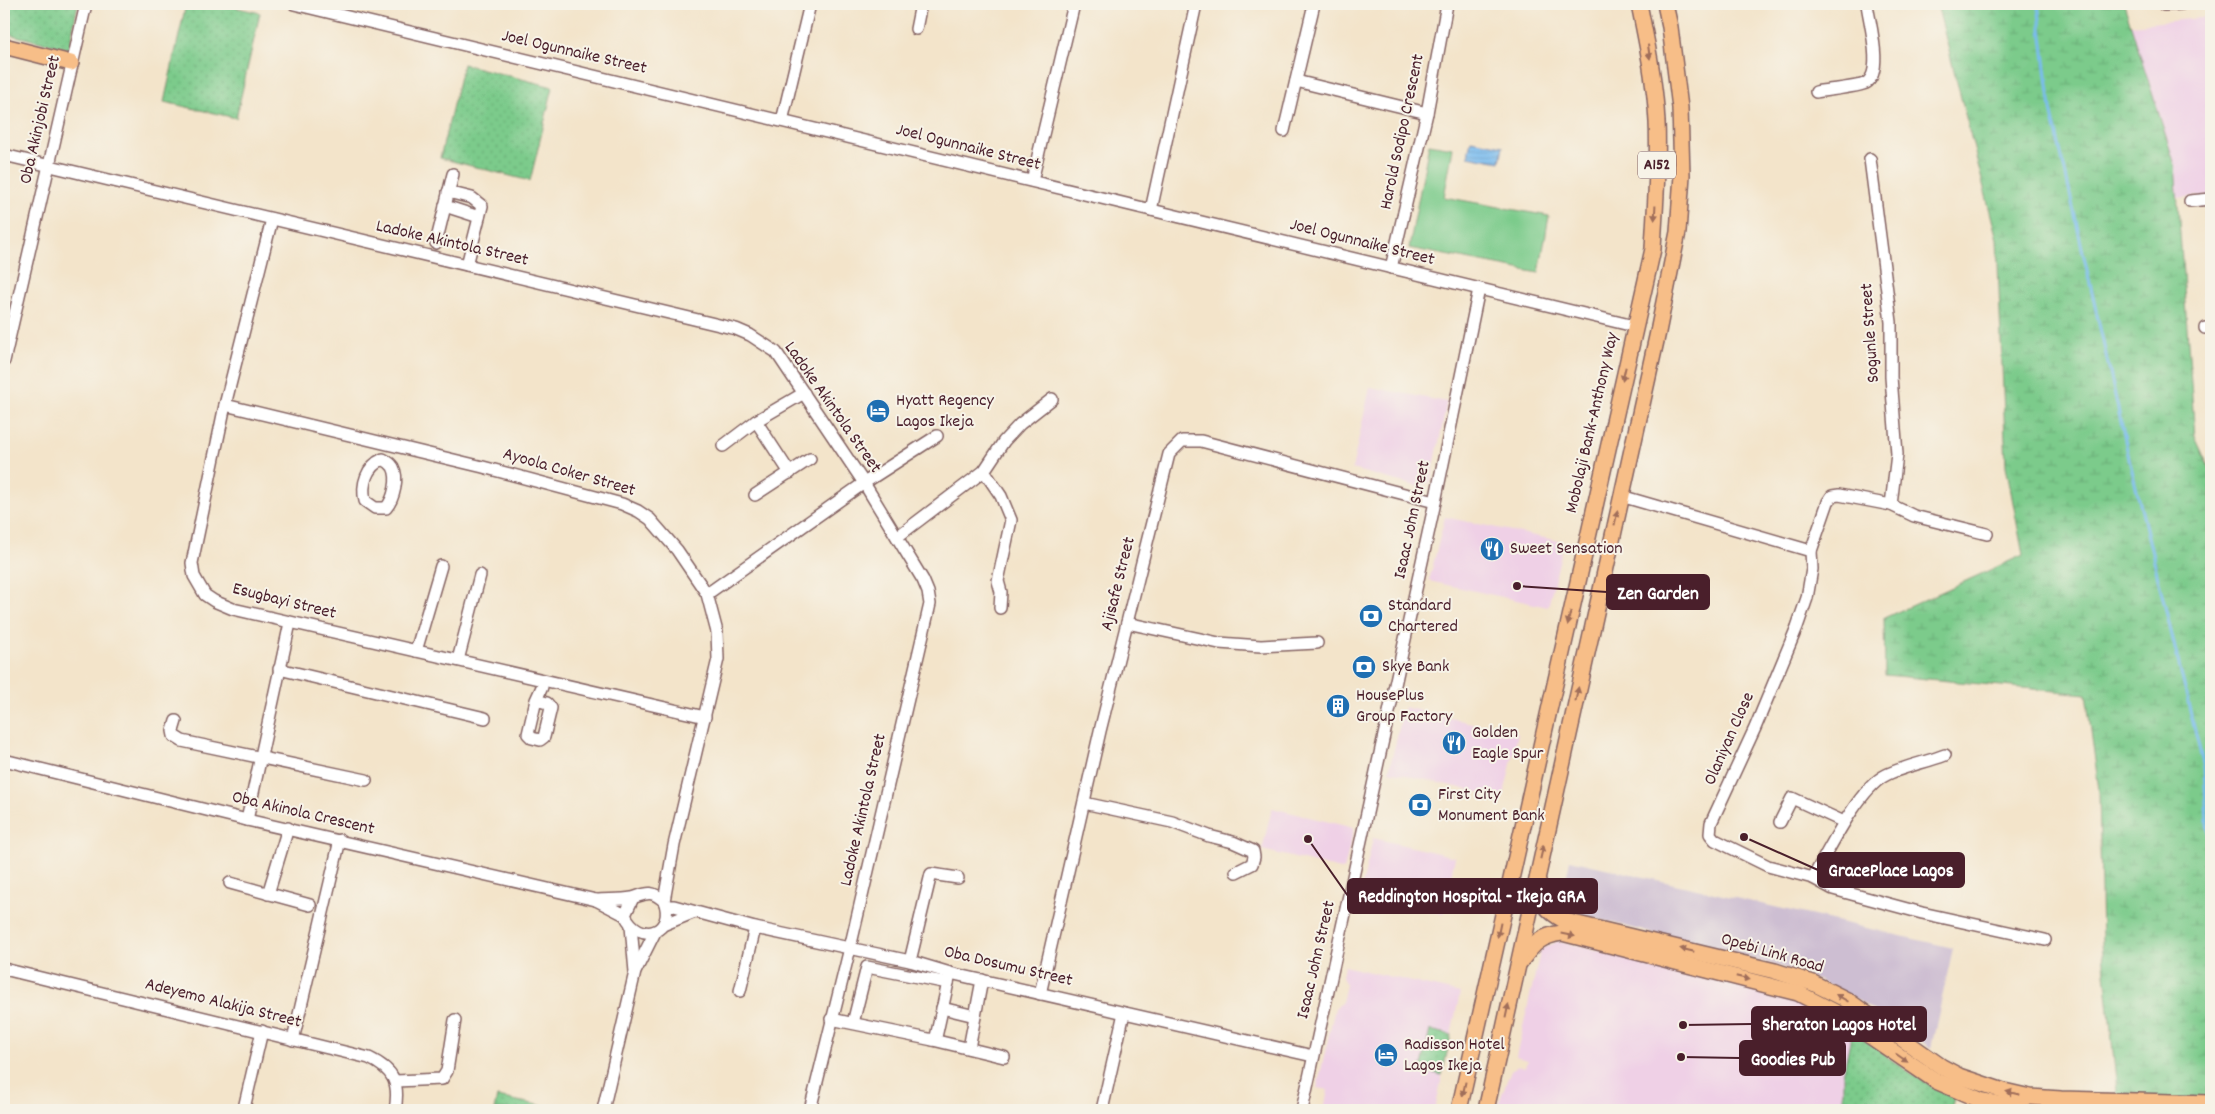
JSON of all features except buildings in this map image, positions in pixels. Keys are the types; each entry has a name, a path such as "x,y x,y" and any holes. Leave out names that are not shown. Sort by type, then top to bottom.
{"main road":[{"name":"Mobolaji Bank-Anthony Way","path":"1460,1110 1652,249 1657,157 1654,84 1639,4"},
{"name":"A152","path":"1486,1110 1671,268 1681,200 1680,108 1670,27 1665,4"},
{"path":"4,46 71,63"},
{"name":"Opebi Link Road","path":"1537,874 1541,900 1550,912 1565,921 1775,971 1813,983 1847,1000 1942,1067 1959,1076 2021,1095 2061,1099 2211,1103"},
{"name":"Opebi Link Road","path":"1516,967 1533,945 1547,935 1562,933 1776,986 1823,1004 1936,1081 1980,1100 2024,1110"}],"street":[{"name":"Oba Akinjobi Street","path":"4,361 86,4"},
{"name":"Joel Ogunnaike Street","path":"294,4 1634,326"},
{"path":"782,121 810,4"},
{"path":"916,29 921,4"},
{"path":"1032,181 1074,4"},
{"path":"1151,210 1196,4"},
{"path":"1284,131 1314,4"},
{"name":"Harold Sodipo Crescent","path":"1391,268 1427,113 1447,4"},
{"path":"1816,92 1866,83 1872,76 1876,64 1867,4"},
{"path":"2164,5 2181,4"},
{"path":"1296,81 1427,113"},
{"name":"Ladoke Akintola Street","path":"4,155 736,329 750,335 776,352 864,483 923,580 930,604 850,948 810,1110"},
{"name":"Sogunle Street","path":"1870,159 1891,322 1891,377 1897,454 1890,506"},
{"path":"436,243 452,174"},
{"path":"448,192 472,198 482,206 467,265"},
{"path":"2190,201 2211,199"},
{"path":"445,206 479,217"},
{"name":"Esugbayi Street","path":"272,219 225,405 192,563 194,576 205,595 234,609 290,623 705,717"},
{"name":"Isaac John Street","path":"1302,1110 1435,502 1478,289"},
{"path":"723,446 756,421 804,393"},
{"path":"896,538 984,471 1004,441 1020,424 1052,399"},
{"name":"Ayoola Coker Street","path":"225,405 386,446 483,467 622,504 638,511 650,520 677,550 706,594 717,632 718,659 674,845 665,904"},
{"path":"756,421 790,473"},
{"path":"706,594 864,483 937,436"},
{"name":"Ajisafe Street","path":"1040,994 1127,623 1169,454 1182,441 1201,441 1435,502"},
{"path":"383,459 386,446"},
{"path":"755,495 810,459"},
{"path":"984,471 1001,496 1011,520 998,581 1001,592 1000,608"},
{"path":"1621,496 1811,551 1828,502 1832,496 1839,495 1890,506 1914,516 1987,534"},
{"name":"Olaniyan Close","path":"1811,551 1812,569 1807,598 1798,627 1709,829 1710,834 1715,840 1768,866 1813,878 1833,888 1922,913 2045,940"},
{"path":"416,651 441,566"},
{"path":"458,660 480,575"},
{"path":"246,820 290,623"},
{"path":"1127,623 1219,643 1261,646 1317,643"},
{"path":"279,669 485,718"},
{"path":"536,700 542,688"},
{"path":"176,721 174,736 182,741 366,780"},
{"path":"1813,878 1844,822 1866,792 1886,775 1945,755"},
{"name":"Oba Akinola Crescent","path":"4,760 246,820 288,828 596,900"},
{"path":"1780,822 1792,798 1844,822"},
{"path":"1084,803 1172,822 1209,836 1233,842 1253,851 1252,864 1236,872"},
{"path":"268,894 288,828"},
{"path":"293,1040 340,840"},
{"path":"910,961 931,874 958,878"},
{"path":"230,883 310,905"},
{"path":"596,900 632,898 645,892 652,894 665,904 667,912 635,972 603,1110"},
{"path":"632,898 628,921 635,972"},
{"path":"596,900 628,921 642,933 659,928 695,912"},
{"name":"Oba Dosumu Street","path":"665,904 755,928 910,961 1040,994 1313,1056"},
{"path":"740,991 755,928"},
{"path":"853,1023 867,967 948,981 936,1037 933,1040"},
{"name":"Adeyemo Alakija Street","path":"4,970 369,1058 380,1063 396,1081"},
{"path":"969,1048 982,980"},
{"path":"942,1008 975,1016"},
{"path":"1102,1110 1124,1013"},
{"path":"832,1019 1004,1057"},
{"path":"394,1110 398,1093 396,1081 442,1079 447,1071 455,1020"},
{"path":"245,1104 262,1032"}],"shaded area":[{"path":"2211,17 2211,195 2177,198 2175,165 2130,25"},
{"path":"1370,387 1447,402 1431,482 1419,487 1352,469"},
{"path":"1445,517 1564,542 1548,607 1429,581"},
{"path":"1404,707 1518,734 1503,798 1389,771"},
{"path":"1272,808 1354,828 1344,870 1262,850"},
{"path":"1373,838 1455,857 1443,914 1360,896"},
{"path":"1570,860 1953,948 1931,1048 1859,1001 1804,973 1560,909"},
{"path":"1558,941 1778,995 1818,1010 1873,1046 1901,1068 1954,1098 1951,1110 1496,1110 1511,1070 1517,1066 1526,1068 1528,1060 1516,1057 1541,949"},
{"name":"Radisson Hotel Lagos Ikeja","path":"1344,966 1460,993 1435,1110 1317,1110 1324,1109 1328,1090 1317,1088 1335,1008 1342,1002 1346,985 1342,977"}],"green space":[{"path":"4,4 78,4 69,49 4,33"},
{"path":"186,4 221,4 260,13 236,118 164,102"},
{"path":"1937,4 2124,4 2175,165 2195,437 2211,472 2211,1110 2119,1110 2102,943 2099,790 2086,694 1885,675 1884,618 2023,555 2006,466 1997,239"},
{"path":"463,64 553,87 530,181 440,158"},
{"path":"1429,144 1453,148 1444,197 1549,216 1539,273 1409,248"},
{"path":"1430,1030 1451,1035 1442,1075 1421,1070"},
{"path":"1852,1031 1914,1075 1954,1098 1951,1110 1843,1110 1843,1075"},
{"path":"497,1097 564,1110 494,1110"}],"water":[{"path":"1471,140 1503,146 1500,162 1468,156"}],"waterway":[{"path":"2038,4 2051,109 2129,458 2204,768 2211,887"}],"place":[{"name":"Hyatt Regency Lagos Ikeja","path":"878,411"},
{"name":"Sweet Sensation","path":"1492,549"},
{"name":"Zen Garden","path":"1517,586"},
{"name":"Standard Chartered","path":"1371,616"},
{"name":"Skye Bank","path":"1364,667"},
{"name":"HousePlus Group Factory","path":"1338,706"},
{"name":"Golden Eagle Spur","path":"1454,743"},
{"name":"First City Monument Bank","path":"1420,805"},
{"name":"GracePlace Lagos","path":"1744,837"},
{"name":"Reddington Hospital - Ikeja GRA","path":"1308,839"},
{"name":"Sheraton Lagos Hotel","path":"1683,1025"},
{"name":"Radisson Hotel Lagos Ikeja","path":"1386,1055"},
{"name":"Goodies Pub","path":"1681,1057"}]}
